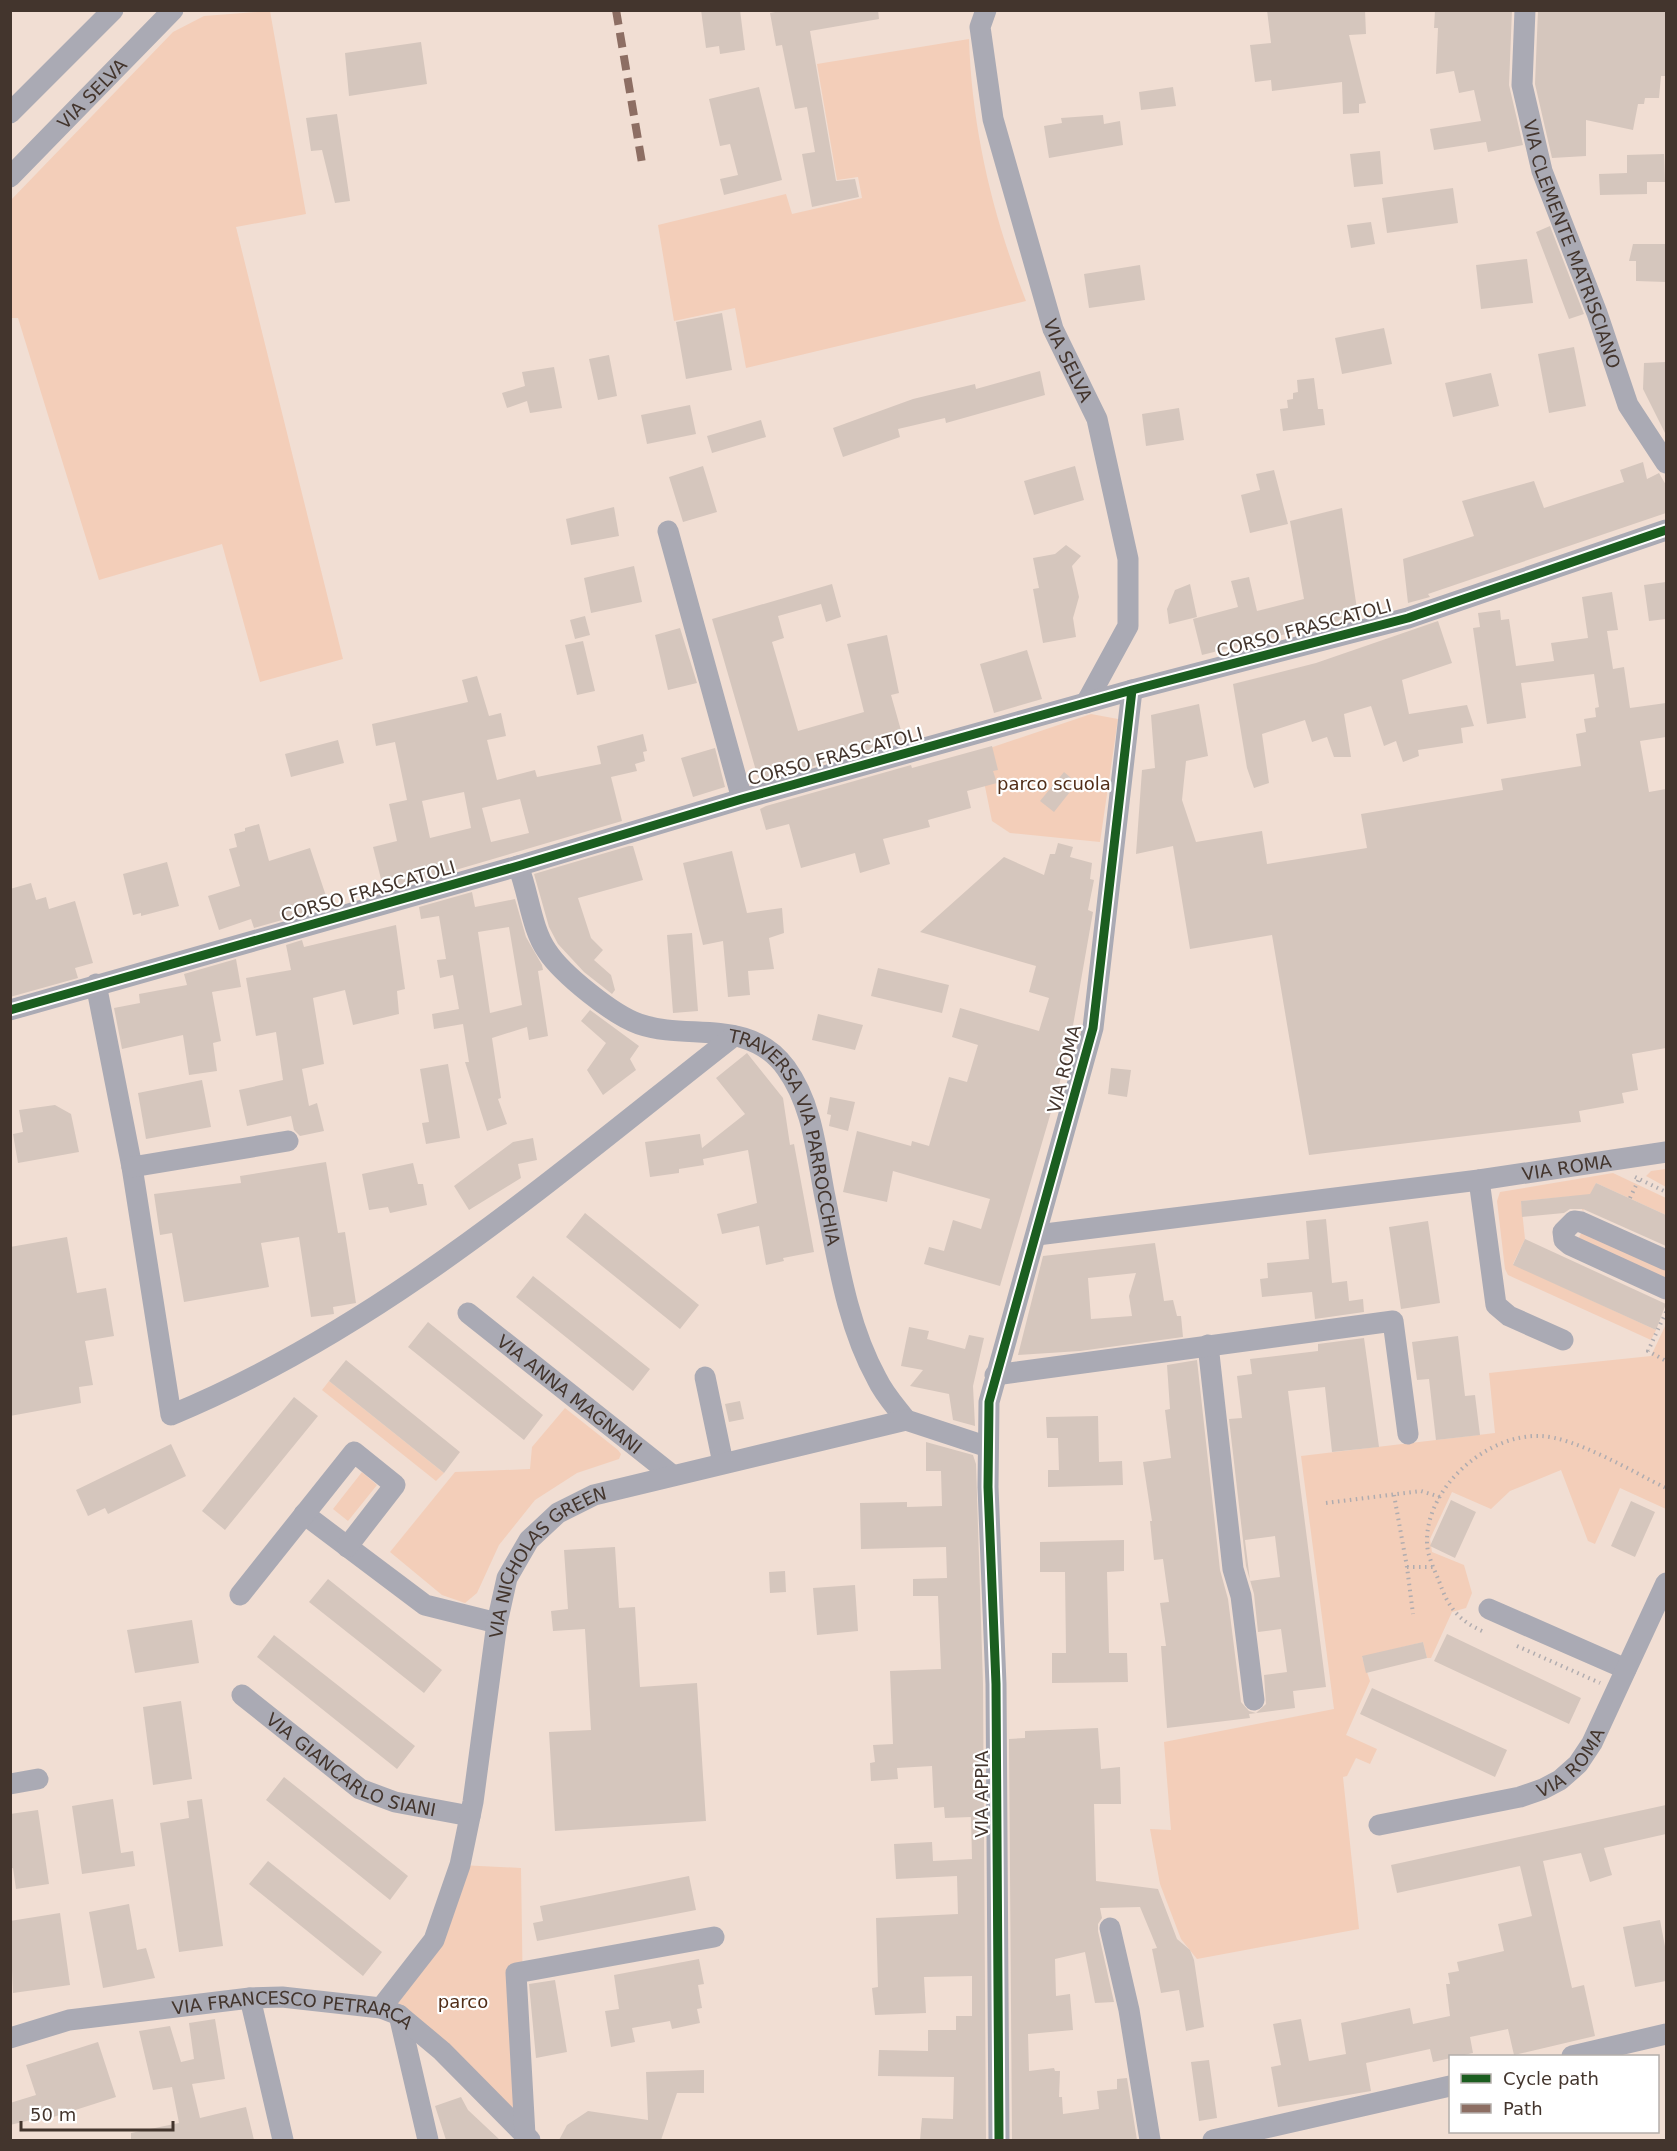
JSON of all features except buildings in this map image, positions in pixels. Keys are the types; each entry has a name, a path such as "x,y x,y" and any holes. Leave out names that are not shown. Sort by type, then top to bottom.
{"street":[{"path":"10,113 113,10"},
{"name":"VIA SELVA","path":"10,177 173,10"},
{"name":"VIA SELVA","path":"986,10 980,27 993,119 1053,329 1097,419 1128,559 1128,626 1082,704"},
{"name":"VIA CLEMENTE MATRISCIANO","path":"1525,10 1522,85 1542,171 1597,313 1628,405 1666,463"},
{"name":"CORSO FRASCATOLI","path":"10,1010 518,866 742,799 1132,690 1408,618 1666,530"},
{"path":"668,531 742,799"},
{"name":"VIA ROMA","path":"988,1447 989,1402 995,1375 1037,1235 1093,1028 1132,690"},
{"name":"TRAVERSA VIA PARROCCHIA","path":"518,866 541,941 548,952 573,977 617,1013 648,1026 734,1035 757,1043 773,1053 785,1066 802,1095 808,1111 841,1276 856,1329 878,1381 906,1420"},
{"path":"96,984 132,1167 171,1415 273,1369 393,1295 515,1208 734,1035"},
{"path":"132,1167 288,1141"},
{"name":"VIA ROMA","path":"1037,1235 1479,1180 1666,1152"},
{"path":"1479,1180 1496,1305 1509,1316 1563,1340"},
{"path":"1666,1260 1581,1222 1574,1221 1563,1232 1564,1240 1570,1245 1666,1289"},
{"name":"VIA ANNA MAGNANI","path":"468,1313 672,1475"},
{"path":"995,1375 1394,1321 1408,1434"},
{"path":"1208,1345 1233,1569 1241,1596 1254,1700"},
{"path":"705,1377 723,1463"},
{"path":"906,1420 988,1447"},
{"name":"VIA NICHOLAS GREEN","path":"390,2012 434,1940 460,1865 470,1816 497,1623 507,1578 529,1540 558,1513 594,1495 906,1420"},
{"name":"VIA APPIA","path":"988,1447 996,1684 999,2140"},
{"path":"240,1595 354,1452 395,1485 346,1547"},
{"path":"304,1514 425,1605 497,1623"},
{"name":"VIA ROMA","path":"1379,1825 1520,1797 1560,1780 1578,1764 1592,1743 1666,1583"},
{"path":"1489,1609 1626,1669"},
{"name":"VIA GIANCARLO SIANI","path":"243,1695 360,1790 395,1802 470,1816"},
{"path":"10,1784 38,1779"},
{"path":"1110,1928 1129,2010 1150,2140"},
{"path":"528,2138 516,1973 714,1937"},
{"name":"VIA FRANCESCO PETRARCA","path":"10,2038 69,2020 250,1998 282,1997 390,2012 442,2051 528,2138"},
{"path":"250,1998 283,2140"},
{"path":"390,2012 428,2140"},
{"path":"1576,2055 1666,2034"},
{"path":"1213,2140 1449,2086"}],"path":[{"path":"1627,1159 1630,1174 1666,1191"},
{"path":"1630,1198 1639,1179"},
{"path":"1666,1312 1648,1351 1666,1361"},
{"path":"1484,1631 1463,1622 1456,1615 1434,1568 1427,1541 1440,1497 1456,1476 1484,1450 1506,1441 1538,1436 1578,1445 1666,1488"},
{"path":"1326,1503 1421,1491 1440,1497"},
{"path":"1394,1495 1413,1614"},
{"path":"1407,1567 1434,1568"},
{"path":"1515,1645 1617,1690"}],"green space":[{"path":"270,11 306,214 236,227 343,659 260,682 222,544 99,580 18,318 11,318 10,201 173,32 204,16"},
{"path":"969,39 975,107 986,173 1014,269 1026,301 746,368 735,308 674,321 658,225 786,194 792,214 862,198 858,177 837,180 817,64"},
{"name":"parco scuola","path":"1091,714 1118,719 1100,842 1010,833 992,821 978,752"},
{"path":"1666,1169 1666,1187 1646,1176 1651,1171"},
{"path":"1613,1173 1666,1198 1666,1215 1596,1183 1583,1211 1575,1196 1521,1201 1525,1239 1513,1264 1656,1330 1651,1340 1508,1275 1505,1269 1497,1201 1500,1192"},
{"path":"1582,1231 1666,1269 1666,1280 1578,1240"},
{"path":"1666,1324 1666,1509 1620,1488 1595,1544 1588,1541 1561,1470 1510,1491 1491,1509 1452,1492 1430,1539 1432,1552 1464,1565 1472,1593 1466,1608 1452,1612 1431,1658 1427,1658 1423,1642 1362,1657 1370,1681 1346,1735 1377,1749 1370,1764 1356,1758 1347,1776 1343,1777 1359,1929 1197,1959 1181,1939 1160,1884 1150,1829 1171,1830 1164,1742 1334,1709 1301,1456 1495,1433 1489,1373 1651,1356"},
{"path":"329,1381 444,1473 436,1481 322,1390"},
{"path":"565,1408 618,1450 621,1454 619,1459 577,1473 535,1500 499,1545 477,1593 465,1603 442,1595 390,1552 455,1472 530,1469 532,1447"},
{"path":"362,1472 377,1485 348,1521 333,1509"},
{"name":"parco","path":"460,1865 521,1868 525,2135 381,2008 434,1940"}],"marked path":[{"path":"616,10 642,163"}],"cycle path":[{"path":"10,1010 518,866 742,799 1132,690 1408,618 1666,530"},
{"path":"999,2140 996,1684 988,1487 989,1402 1093,1028 1132,690"}]}
